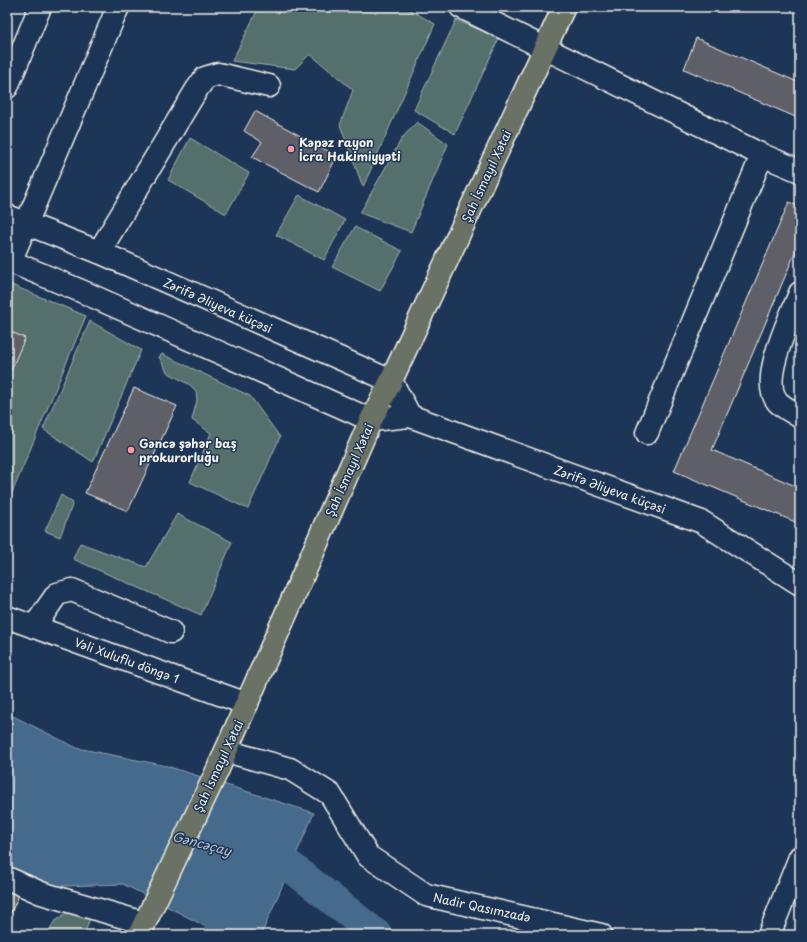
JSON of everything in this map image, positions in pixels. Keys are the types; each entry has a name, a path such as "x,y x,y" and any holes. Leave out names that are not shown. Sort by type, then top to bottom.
{"main road":[{"name":"Şah İsmayıl Xətai","path":"143,925 222,760 371,420 391,382 564,7"}],"street":[{"path":"7,86 40,7"},
{"path":"9,261 16,220 118,7"},
{"path":"461,7 762,155 800,171"},
{"path":"99,252 205,78 218,74 269,86"},
{"path":"647,433 762,155"},
{"name":"Zərifə Əliyeva küçəsi","path":"16,220 99,252 391,382"},
{"name":"Zərifə Əliyeva küçəsi","path":"9,261 81,291 371,420 410,416 702,522 800,584"},
{"path":"800,293 775,360 772,388 777,401 800,417"},
{"path":"391,382 410,416"},
{"path":"34,627 57,594 72,590 171,632"},
{"name":"Vəli Xuluflu döngə 1","path":"7,617 247,704"},
{"name":"Nadir Qasımzadə","path":"222,760 290,769 330,794 368,856 426,895 601,935"},
{"path":"769,935 800,857"},
{"path":"7,878 41,893 143,925"}],"green space":[{"path":"259,7 405,7 435,24 363,187 340,125 353,90 310,54 295,69 232,61"},
{"path":"456,20 499,38 455,134 414,110"},
{"path":"417,122 448,144 411,232 360,213 402,138"},
{"path":"190,138 249,173 226,214 168,180"},
{"path":"299,195 345,220 324,260 276,235"},
{"path":"355,227 402,251 380,291 332,267"},
{"path":"7,283 86,316 7,505"},
{"path":"90,321 141,350 93,462 43,429"},
{"path":"162,354 250,396 280,437 248,509 190,482 211,433 192,420 197,400 196,391 190,385 167,372 159,357"},
{"path":"61,495 73,503 60,537 45,531"},
{"path":"177,514 232,542 201,615 73,559 80,543 146,567"},
{"path":"74,907 92,913 84,935 47,935 54,922"}],"water":[{"path":"7,713 77,748 167,766 314,813 261,935 216,935 201,924 123,884 34,887 7,875"}],"building":[{"path":"696,38 800,83 800,119 684,69"},
{"name":"Kəpəz rayon İcra Hakimiyyəti","path":"255,111 337,156 319,192 252,157 262,142 244,131"},
{"path":"789,202 800,207 800,241 712,450 800,488 800,524 674,471"},
{"path":"7,330 25,338 7,379"},
{"name":"Gəncə şəhər baş prokurorluğu","path":"134,388 177,406 128,511 85,493"},
{"path":"7,882 22,889 7,921"}],"waterway":[{"name":"Gəncəçay","path":"251,856 291,867 377,935"}],"place":[{"name":"Kəpəz rayon İcra Hakimiyyəti","path":"291,149"},
{"name":"Gəncə şəhər baş prokurorluğu","path":"131,450"}]}
